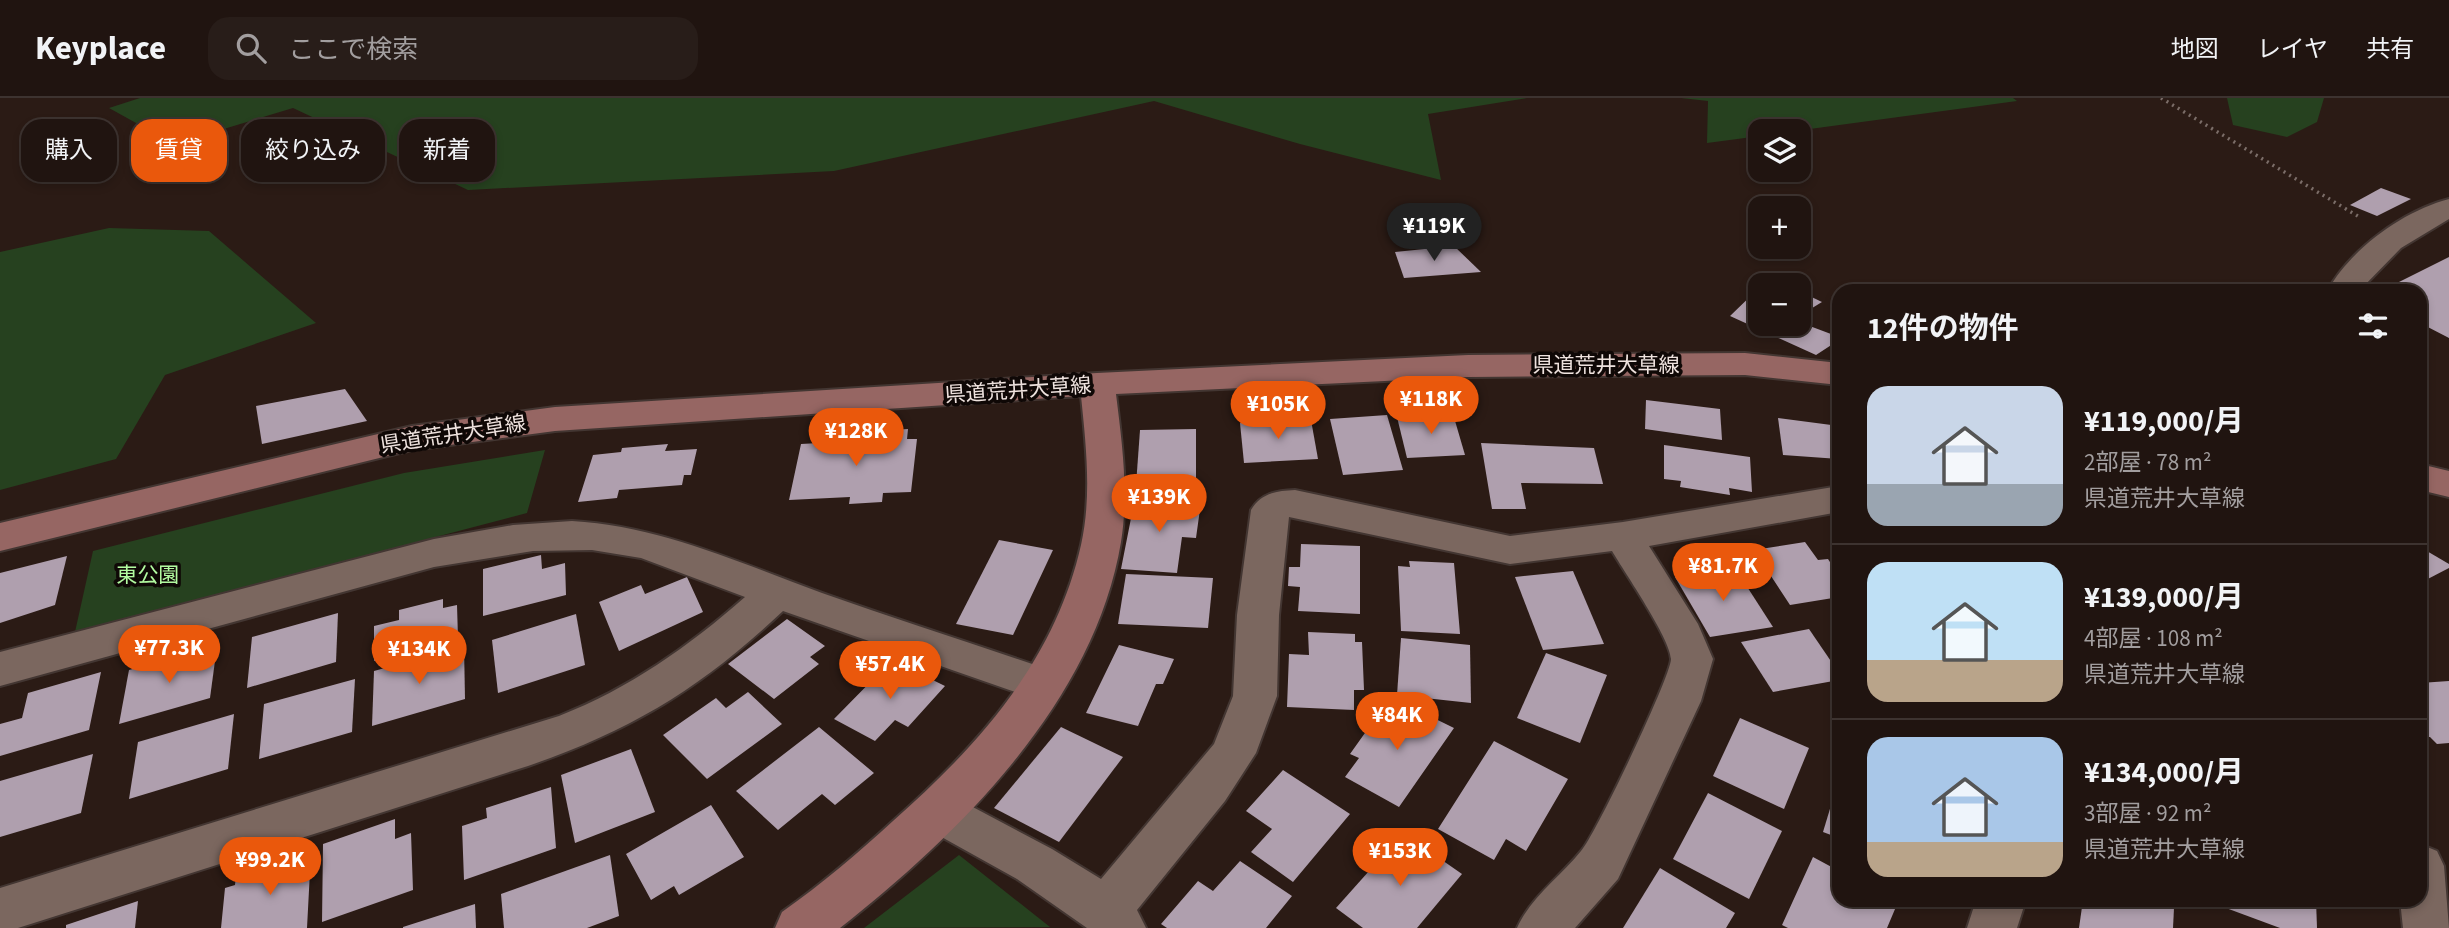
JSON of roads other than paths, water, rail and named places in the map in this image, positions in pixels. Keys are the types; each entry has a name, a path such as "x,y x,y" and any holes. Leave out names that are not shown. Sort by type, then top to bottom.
{"main road":[{"name":"県道荒井大草線","path":"0,537 412,438 555,419 1097,384 1468,366 1745,364 1832,373"},
{"path":"800,928 858,882 937,811 1010,737 1044,685 1073,633 1093,579 1101,543 1107,482 1097,384"},
{"path":"2427,479 2449,484"}],"street":[{"path":"2348,284 2362,264 2417,221 2449,208"},
{"path":"937,811 1032,864 1114,919 1233,753 1255,696 1258,615 1270,510 1280,504 1294,503 1510,550 1623,536 1832,500"},
{"path":"0,669 434,553 542,537 589,536 653,547 724,570 776,593 1044,685"},
{"path":"1542,928 1601,864 1679,701 1692,659 1683,635 1623,536"},
{"path":"16,914 528,747 592,723 652,693 718,646 776,593"},
{"path":"1992,928 1999,907"},
{"path":"2425,907 2428,928"}],"park label":[{"name":"東公園","path":"148,575"}]}
